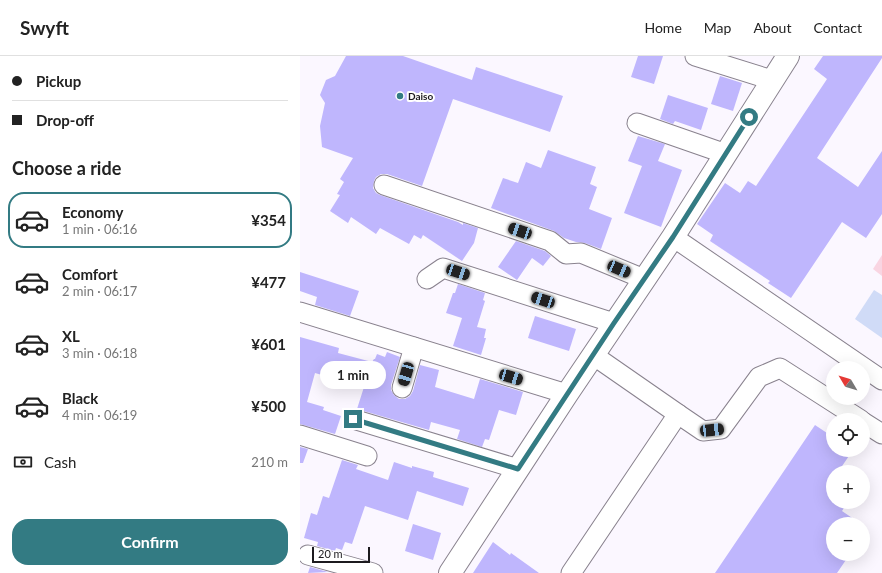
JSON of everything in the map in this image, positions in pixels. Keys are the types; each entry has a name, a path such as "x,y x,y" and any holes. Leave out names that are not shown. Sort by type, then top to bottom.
{"street":[{"path":"695,56 772,80"},
{"path":"450,573 614,323 673,237 788,56"},
{"path":"637,123 726,154"},
{"path":"384,185 550,241 566,254 581,253 644,279"},
{"path":"673,237 882,380"},
{"path":"428,279 443,268 614,323"},
{"path":"300,312 567,394"},
{"path":"402,388 414,347"},
{"path":"593,355 703,431 721,429 760,377 780,368 850,413"},
{"path":"571,573 678,414"},
{"path":"353,419 518,469"},
{"path":"870,426 882,434"},
{"path":"300,435 367,456"},
{"path":"308,555 373,573"}],"shaded area":[{"path":"882,255 882,276 873,269"}],"water":[{"path":"874,290 882,295 882,338 855,319"}],"building":[{"path":"346,56 403,56 472,80 476,67 563,96 550,132 453,99 422,186 387,174 381,174 376,177 373,188 376,193 380,195 463,225 463,223 478,228 474,243 462,261 423,235 421,239 414,235 409,244 380,228 376,234 351,217 348,223 330,211 340,195 337,194 344,182 340,179 353,158 322,147 320,126 325,103 320,95 326,80 335,76"},
{"path":"638,56 663,56 654,84 631,77"},
{"path":"823,56 882,56 817,158 858,187 882,151 882,214 866,238 842,222 791,298 768,283 770,281 710,241 713,235 697,224 725,183 740,193 748,181 756,186 827,79 814,69"},
{"path":"720,76 742,83 733,111 711,104"},
{"path":"668,95 708,108 701,130 675,121 673,124 660,119"},
{"path":"638,136 665,144 658,161 682,170 661,227 624,213 642,166 628,161"},
{"path":"548,150 596,167 590,184 597,187 589,209 612,218 601,249 564,238 554,231 491,208 503,178 518,183 526,162 541,168"},
{"path":"516,241 545,251 551,256 543,266 532,258 517,280 498,267"},
{"path":"300,272 359,291 350,316 315,305 317,297 300,291"},
{"path":"458,284 485,293 483,300 485,301 477,327 486,329 484,338 486,338 481,355 453,346 462,318 446,313"},
{"path":"535,316 576,329 569,351 528,338"},
{"path":"300,337 339,348 338,353 372,362 377,354 385,357 387,352 400,357 391,385 391,390 399,399 405,399 410,396 413,391 420,365 439,370 435,387 474,399 480,379 523,392 516,415 499,410 489,440 485,439 482,447 457,439 460,430 431,422 429,430 357,409 364,387 315,373 307,402 324,407 323,410 341,416 335,434 300,424"},
{"path":"815,425 826,432 826,457 848,457 843,465 826,465 826,509 843,509 842,511 851,517 826,517 826,561 845,561 837,573 715,573"},
{"path":"300,447 308,449 303,463 300,463"},
{"path":"342,460 358,465 356,469 388,480 394,462 412,468 412,466 434,472 433,477 469,488 463,506 417,491 408,520 365,506 352,544 345,542 342,550 336,548 335,551 317,546 318,542 304,538 311,513 317,515 323,496 329,498"},
{"path":"413,524 441,533 433,560 405,551"},
{"path":"493,542 510,555 511,553 539,573 473,573"},
{"path":"310,567 328,572 308,573"}],"place":[{"name":"Daiso","path":"400,96"}],"route":[{"path":"353,419 518,469 614,323 673,237 749,117"}]}
